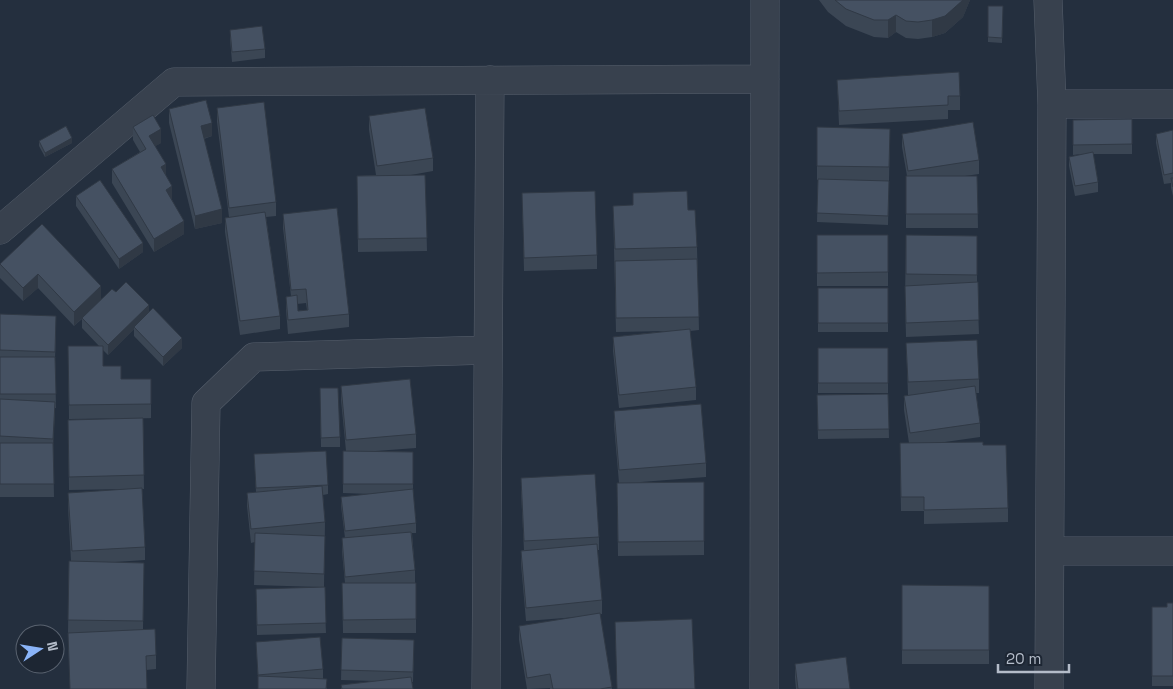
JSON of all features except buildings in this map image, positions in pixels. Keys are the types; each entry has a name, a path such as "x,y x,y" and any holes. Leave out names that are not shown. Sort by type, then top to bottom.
{"street":[{"path":"764,689 765,0"},
{"path":"1048,0 1052,104 1049,689"},
{"path":"0,230 174,82 766,79"},
{"path":"486,689 490,80"},
{"path":"1052,104 1173,104"},
{"path":"200,689 206,403 254,357 488,350"},
{"path":"1050,552 1173,551"}]}
